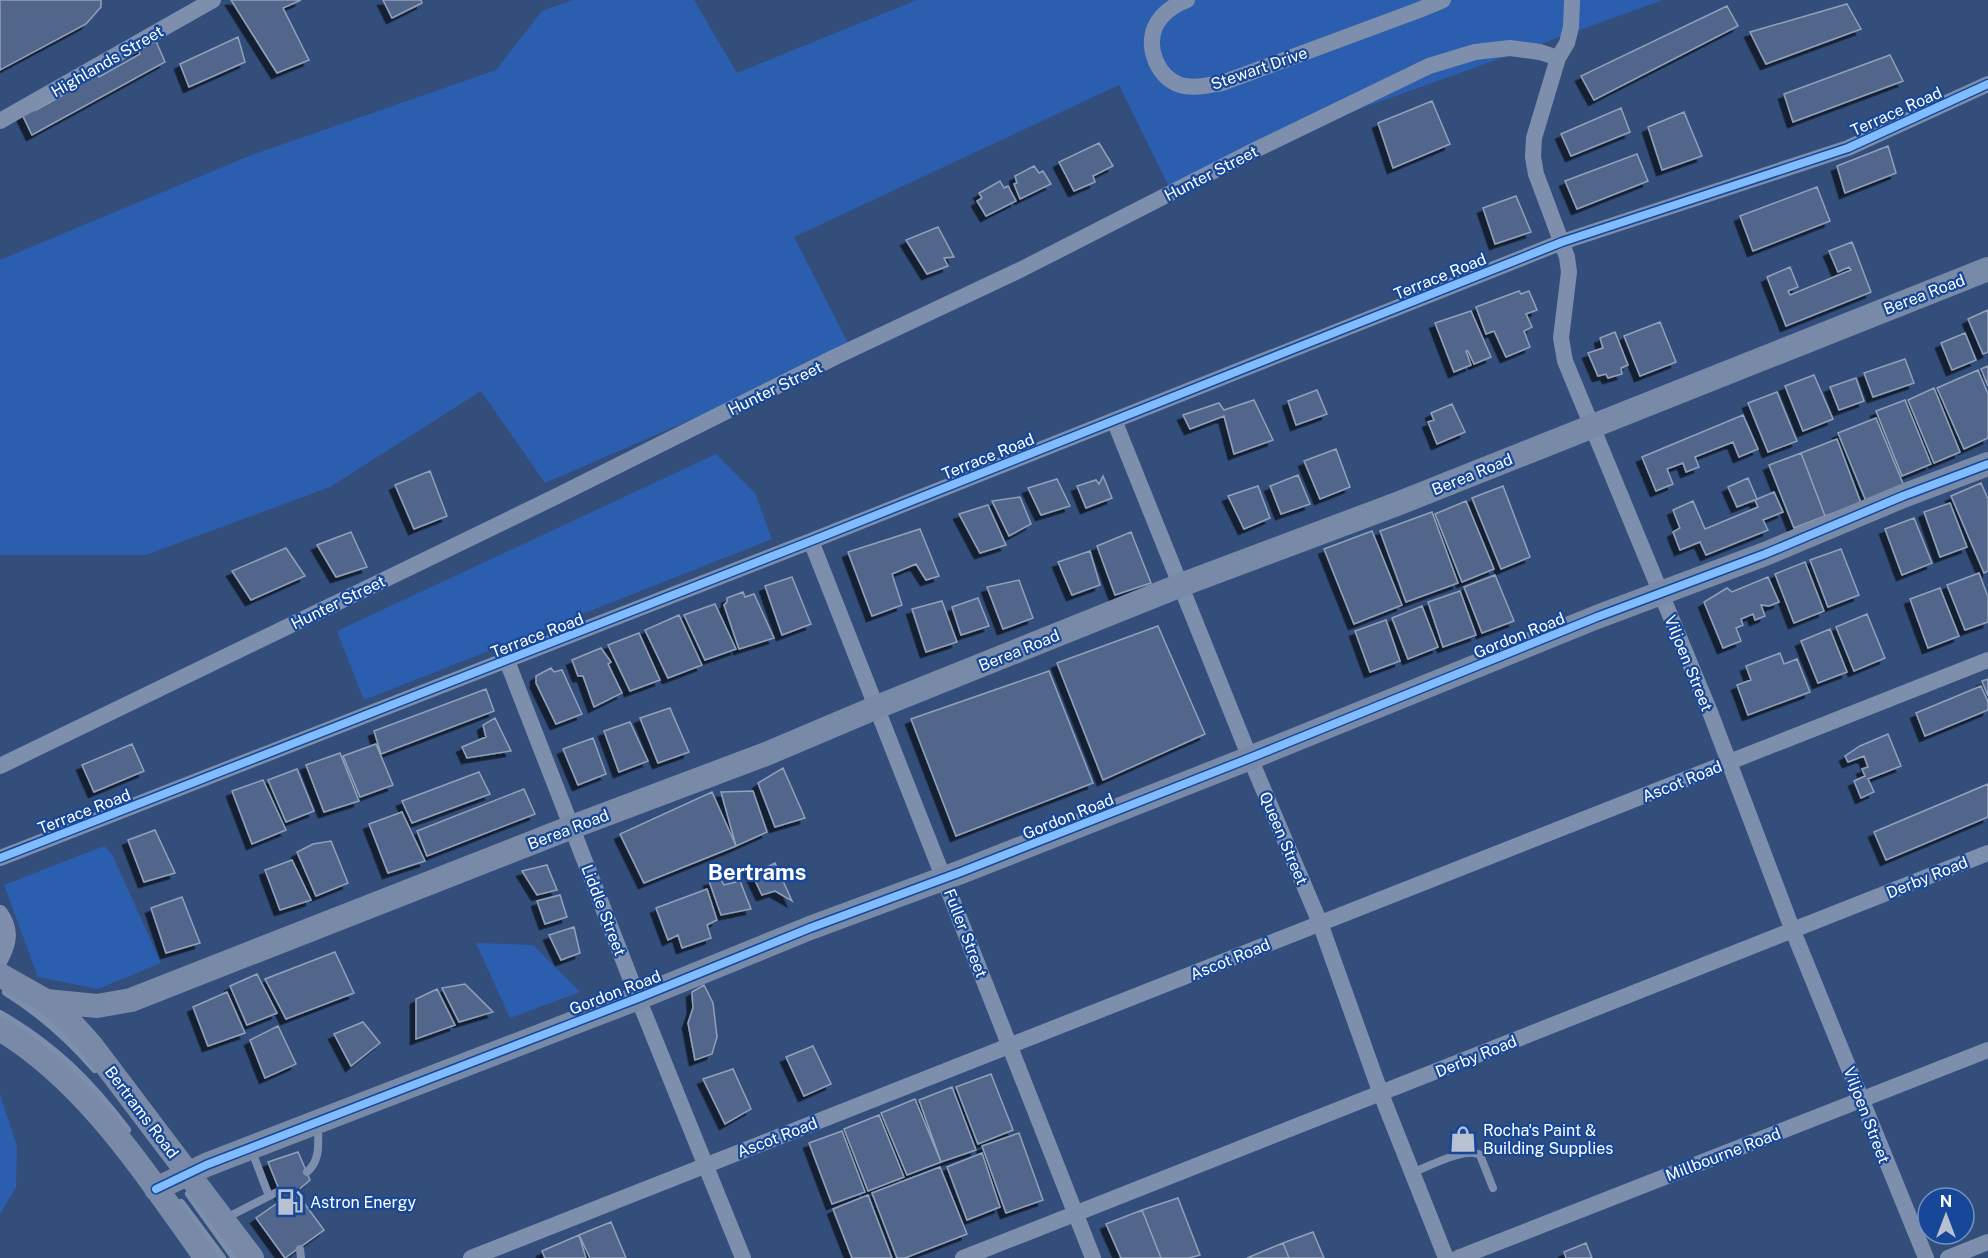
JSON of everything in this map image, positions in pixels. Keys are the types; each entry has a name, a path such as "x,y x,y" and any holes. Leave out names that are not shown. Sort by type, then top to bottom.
{"street":[{"name":"Highlands Street","path":"0,121 213,0"},
{"name":"Stewart Drive","path":"1187,0 1166,12 1155,27 1152,44 1156,61 1164,76 1181,85 1200,87 1222,83 1443,0"},
{"path":"1558,58 1567,43 1571,27 1572,0"},
{"name":"Hunter Street","path":"0,766 547,501 835,357 1022,269 1247,154 1429,66 1474,52 1510,48 1540,52 1558,58"},
{"name":"Viljoen Street","path":"1558,58 1534,138 1533,157 1536,174 1562,242 1569,272 1561,349 1729,762 1793,931 1926,1258"},
{"name":"Terrace Road","path":"0,858 507,661 1562,242 1848,148 1988,84"},
{"name":"Berea Road","path":"46,1001 97,1006 131,1000 572,827 766,754 1181,585 1397,504 1988,269"},
{"name":"Queen Street","path":"1114,420 1250,758 1320,923 1381,1094 1446,1258"},
{"name":"Gordon Road","path":"170,1178 638,998 810,928 945,878 1988,464"},
{"name":"Fuller Street","path":"811,541 1093,1258"},
{"name":"Ascot Road","path":"471,1258 1988,660"},
{"name":"Liddle Street","path":"507,661 638,998 743,1258"},
{"name":"Derby Road","path":"963,1258 1988,853"},
{"path":"0,914 5,920 9,933 0,960"},
{"path":"0,975 46,1001"},
{"name":"Bertrams Road","path":"46,1001 91,1045 170,1178 207,1258"},
{"name":"Bertrams Road","path":"0,1029 26,1044 74,1087 102,1118 170,1178 224,1220 252,1258"},
{"name":"Millbourne Road","path":"1458,1258 1988,1050"},
{"path":"1948,1258 1988,1242"}],"lane":[{"path":"0,988 42,1016 64,1035 100,1075"},
{"path":"0,1014 30,1033 78,1071 134,1139"},
{"path":"307,1172 313,1167 317,1157 319,1122"},
{"path":"250,1149 269,1196"},
{"path":"1412,1173 1466,1152 1477,1152 1493,1188"},
{"path":"170,1178 222,1258"},
{"path":"170,1178 235,1258"},
{"path":"224,1220 279,1191"}],"shaded area":[{"path":"573,0 694,0 737,73 917,0 1663,0 1259,145 1173,195 1119,85 794,237 848,343 743,397 545,483 481,391 330,487 146,555 0,555 0,260 249,156 496,70 542,11"},
{"path":"716,454 755,493 772,539 364,700 337,631"},
{"path":"104,846 112,854 161,963 98,989 38,977 4,885"},
{"path":"476,943 533,945 580,992 510,1018"},
{"path":"0,1095 17,1146 16,1187 0,1214"}],"building":[{"path":"0,0 101,0 101,7 86,24 0,70"},
{"path":"231,0 301,0 283,8 309,60 277,73"},
{"path":"383,0 421,0 422,3 392,18"},
{"path":"1847,4 1861,29 1766,64 1750,32"},
{"path":"1727,6 1738,26 1594,100 1581,76"},
{"path":"238,37 245,62 189,87 180,64"},
{"path":"156,41 165,62 32,135 21,112 36,110 81,85 81,79 95,71 99,77 140,54 138,49"},
{"path":"1890,55 1903,81 1793,122 1784,94"},
{"path":"1432,101 1450,144 1393,168 1378,123"},
{"path":"1621,108 1630,132 1571,156 1561,134"},
{"path":"1684,112 1702,156 1662,170 1648,127"},
{"path":"1099,143 1113,166 1093,176 1095,182 1074,191 1059,162"},
{"path":"1888,146 1896,173 1845,193 1837,166"},
{"path":"1637,154 1648,181 1577,209 1565,181"},
{"path":"1034,166 1039,173 1043,171 1051,184 1020,199 1014,184 1017,183 1015,176"},
{"path":"1000,181 1004,188 1008,186 1016,201 986,216 977,201 982,198 979,193"},
{"path":"1817,187 1830,221 1753,251 1740,216"},
{"path":"1516,196 1531,232 1495,244 1483,208"},
{"path":"938,227 954,257 944,258 948,266 927,274 906,240"},
{"path":"1852,242 1871,292 1786,326 1767,277 1790,267 1798,287 1788,291 1790,295 1851,270 1849,267 1838,272 1829,251"},
{"path":"1519,291 1521,294 1529,291 1537,310 1526,314 1532,327 1524,331 1530,347 1506,357 1494,331 1486,334 1476,307"},
{"path":"1988,310 1988,352 1983,354 1968,319"},
{"path":"1471,311 1491,357 1474,364 1466,351 1471,365 1454,372 1435,323"},
{"path":"1660,322 1676,362 1640,376 1624,336"},
{"path":"1615,332 1628,365 1621,368 1622,374 1608,378 1606,374 1598,376 1588,353 1603,348 1600,338"},
{"path":"1965,333 1976,360 1952,370 1941,343"},
{"path":"1905,359 1914,383 1873,397 1864,373"},
{"path":"1988,366 1988,386 1981,369"},
{"path":"1978,370 1988,394 1988,438 1964,449 1937,388"},
{"path":"1814,375 1833,419 1803,431 1785,386"},
{"path":"1856,378 1864,401 1839,410 1830,387"},
{"path":"1934,388 1960,452 1934,463 1908,400"},
{"path":"1317,390 1327,414 1296,425 1288,401"},
{"path":"1777,392 1797,441 1768,452 1748,403"},
{"path":"1254,400 1273,440 1234,454 1224,416 1190,429 1183,415 1219,403 1224,410"},
{"path":"1905,400 1931,464 1902,476 1876,411"},
{"path":"1452,404 1465,432 1437,444 1428,422 1434,420 1431,413"},
{"path":"1743,415 1758,449 1739,457 1733,442 1695,457 1699,467 1686,472 1683,463 1667,469 1673,484 1656,491 1642,457"},
{"path":"1876,418 1904,486 1866,501 1838,433"},
{"path":"1837,439 1861,503 1825,516 1801,453"},
{"path":"1336,449 1350,487 1320,499 1304,461"},
{"path":"1801,453 1825,516 1794,528 1769,465"},
{"path":"430,471 447,516 414,529 395,485"},
{"path":"1298,475 1310,504 1281,514 1270,486"},
{"path":"1103,476 1112,498 1086,508 1077,486 1096,480 1099,484"},
{"path":"1748,478 1757,499 1737,507 1728,487"},
{"path":"1057,479 1070,506 1041,515 1028,488"},
{"path":"1981,483 1988,499 1988,571 1984,573 1951,496"},
{"path":"1258,486 1270,518 1244,529 1228,496"},
{"path":"1503,486 1530,557 1501,569 1472,498"},
{"path":"1774,492 1783,512 1763,520 1768,530 1706,555 1700,542 1680,550 1673,532 1680,528 1673,510 1693,501 1705,529 1758,507 1755,500"},
{"path":"1020,497 1031,524 1009,536 992,501"},
{"path":"1466,501 1494,569 1462,582 1435,514"},
{"path":"1950,503 1967,547 1940,557 1924,512"},
{"path":"988,505 1006,545 980,553 959,514"},
{"path":"1432,512 1458,583 1406,602 1380,531"},
{"path":"1914,518 1932,563 1902,575 1885,529"},
{"path":"920,529 939,576 926,580 916,564 892,574 902,605 872,616 848,552"},
{"path":"1372,531 1402,605 1354,624 1324,549"},
{"path":"351,532 367,567 336,577 317,545"},
{"path":"1131,532 1151,583 1115,595 1097,546"},
{"path":"286,548 305,576 251,600 232,571"},
{"path":"1841,549 1859,595 1828,607 1810,560"},
{"path":"1090,551 1100,585 1072,595 1058,562"},
{"path":"1805,562 1824,611 1794,623 1775,574"},
{"path":"1979,573 1988,597 1988,622 1965,630 1947,585"},
{"path":"1495,575 1514,621 1482,633 1464,587"},
{"path":"792,577 811,624 782,635 765,586"},
{"path":"1768,577 1779,602 1769,606 1761,605 1765,616 1755,620 1753,614 1741,619 1743,625 1736,628 1741,641 1723,648 1704,602 1727,588 1732,592"},
{"path":"1019,580 1033,618 1003,629 987,587"},
{"path":"1940,588 1959,636 1928,648 1910,599"},
{"path":"1460,591 1476,635 1443,647 1428,602"},
{"path":"743,592 745,597 754,594 774,638 739,649 724,605 727,598"},
{"path":"978,598 989,626 961,635 952,607"},
{"path":"942,601 957,642 926,652 912,609"},
{"path":"715,604 736,649 705,660 684,615"},
{"path":"1422,606 1438,647 1408,659 1392,618"},
{"path":"1867,614 1885,658 1854,671 1836,627"},
{"path":"679,615 702,665 668,678 645,630"},
{"path":"1386,620 1400,661 1370,672 1355,631"},
{"path":"1158,626 1205,734 1103,780 1057,663"},
{"path":"1830,629 1847,672 1818,683 1801,641"},
{"path":"639,633 660,680 630,691 608,645"},
{"path":"601,648 611,662 608,664 622,693 594,707 583,676 578,676 572,660"},
{"path":"1780,653 1784,664 1797,659 1810,692 1748,715 1737,685 1751,680 1746,666"},
{"path":"551,668 554,672 562,670 582,714 556,724 536,683 536,676"},
{"path":"1049,671 1093,783 956,836 911,719"},
{"path":"1988,679 1988,696 1982,681"},
{"path":"1981,686 1988,702 1988,710 1925,736 1916,713"},
{"path":"486,689 494,711 381,754 374,731"},
{"path":"670,708 689,752 658,763 640,718"},
{"path":"495,718 511,751 467,758 462,747 486,737 483,725"},
{"path":"630,722 648,761 619,772 604,731"},
{"path":"1888,734 1901,766 1868,779 1874,792 1861,798 1854,781 1865,776 1862,769 1868,767 1864,756 1848,762 1845,756 1860,746"},
{"path":"593,738 606,774 578,785 563,749"},
{"path":"132,744 144,771 94,792 82,765"},
{"path":"376,744 393,785 360,797 343,756"},
{"path":"340,753 359,801 324,812 306,765"},
{"path":"783,768 805,818 775,827 758,783"},
{"path":"297,769 314,811 286,822 268,780"},
{"path":"479,772 490,794 412,823 402,801"},
{"path":"263,780 286,830 252,844 232,791"},
{"path":"1988,784 1988,817 1886,860 1874,832"},
{"path":"524,789 535,814 427,856 417,831"},
{"path":"753,791 767,832 736,846 721,792"},
{"path":"712,792 736,846 644,883 620,834"},
{"path":"402,812 425,861 388,873 369,824"},
{"path":"155,830 175,873 144,882 128,840"},
{"path":"331,841 348,883 316,896 297,852 313,844"},
{"path":"292,860 311,900 280,910 265,870"},
{"path":"775,863 792,901 775,891 762,895 750,870 757,872"},
{"path":"547,865 557,890 537,895 522,871"},
{"path":"720,878 724,885 740,881 751,909 721,915 709,881"},
{"path":"707,889 717,920 707,925 711,938 682,948 678,935 668,940 656,908"},
{"path":"560,895 567,917 545,924 537,901"},
{"path":"182,897 200,943 166,953 151,908"},
{"path":"574,927 580,953 561,960 549,935"},
{"path":"335,952 354,993 286,1019 265,979"},
{"path":"257,974 277,1013 247,1025 230,986"},
{"path":"465,984 493,1012 459,1022 442,988"},
{"path":"704,985 713,1003 717,1037 712,1054 695,1060 688,1023 693,1008 692,992"},
{"path":"437,989 455,1025 416,1039 416,999"},
{"path":"227,992 245,1033 208,1046 193,1007"},
{"path":"363,1022 380,1043 351,1066 334,1034"},
{"path":"278,1026 296,1064 265,1078 250,1040"},
{"path":"813,1046 831,1084 804,1096 786,1057"},
{"path":"733,1069 751,1109 725,1124 703,1079"},
{"path":"991,1074 1013,1130 978,1144 956,1087"},
{"path":"952,1087 976,1150 941,1162 919,1100"},
{"path":"915,1099 941,1162 907,1175 881,1113"},
{"path":"879,1115 904,1177 868,1191 844,1129"},
{"path":"842,1131 865,1192 832,1204 809,1143"},
{"path":"1019,1133 1043,1200 1006,1213 982,1146"},
{"path":"298,1152 310,1180 296,1192 324,1230 285,1258 256,1218 283,1199 268,1162"},
{"path":"982,1153 1000,1207 967,1220 947,1167"},
{"path":"940,1167 967,1234 905,1258 897,1258 872,1193"},
{"path":"868,1195 892,1258 852,1258 833,1209"},
{"path":"1178,1198 1200,1255 1189,1258 1161,1258 1142,1210"},
{"path":"1142,1210 1161,1258 1121,1258 1106,1224"},
{"path":"611,1222 626,1258 590,1258 579,1235"},
{"path":"1313,1232 1324,1258 1289,1258 1283,1243"},
{"path":"579,1235 586,1258 545,1258 542,1251"},
{"path":"1283,1243 1289,1258 1247,1258"},
{"path":"1586,1243 1592,1258 1566,1258 1564,1252"}],"cycle path":[{"path":"0,858 811,541 1562,242 1848,148 1988,84"},
{"path":"156,1189 206,1165 638,998 810,928 961,872 1597,617 1765,554 1903,496 1988,464"}],"place":[{"name":"Rocha's Paint & Building Supplies","path":"1463,1139"},
{"name":"Astron Energy","path":"290,1202"}],"district":[{"name":"Bertrams","path":"757,872"}]}
